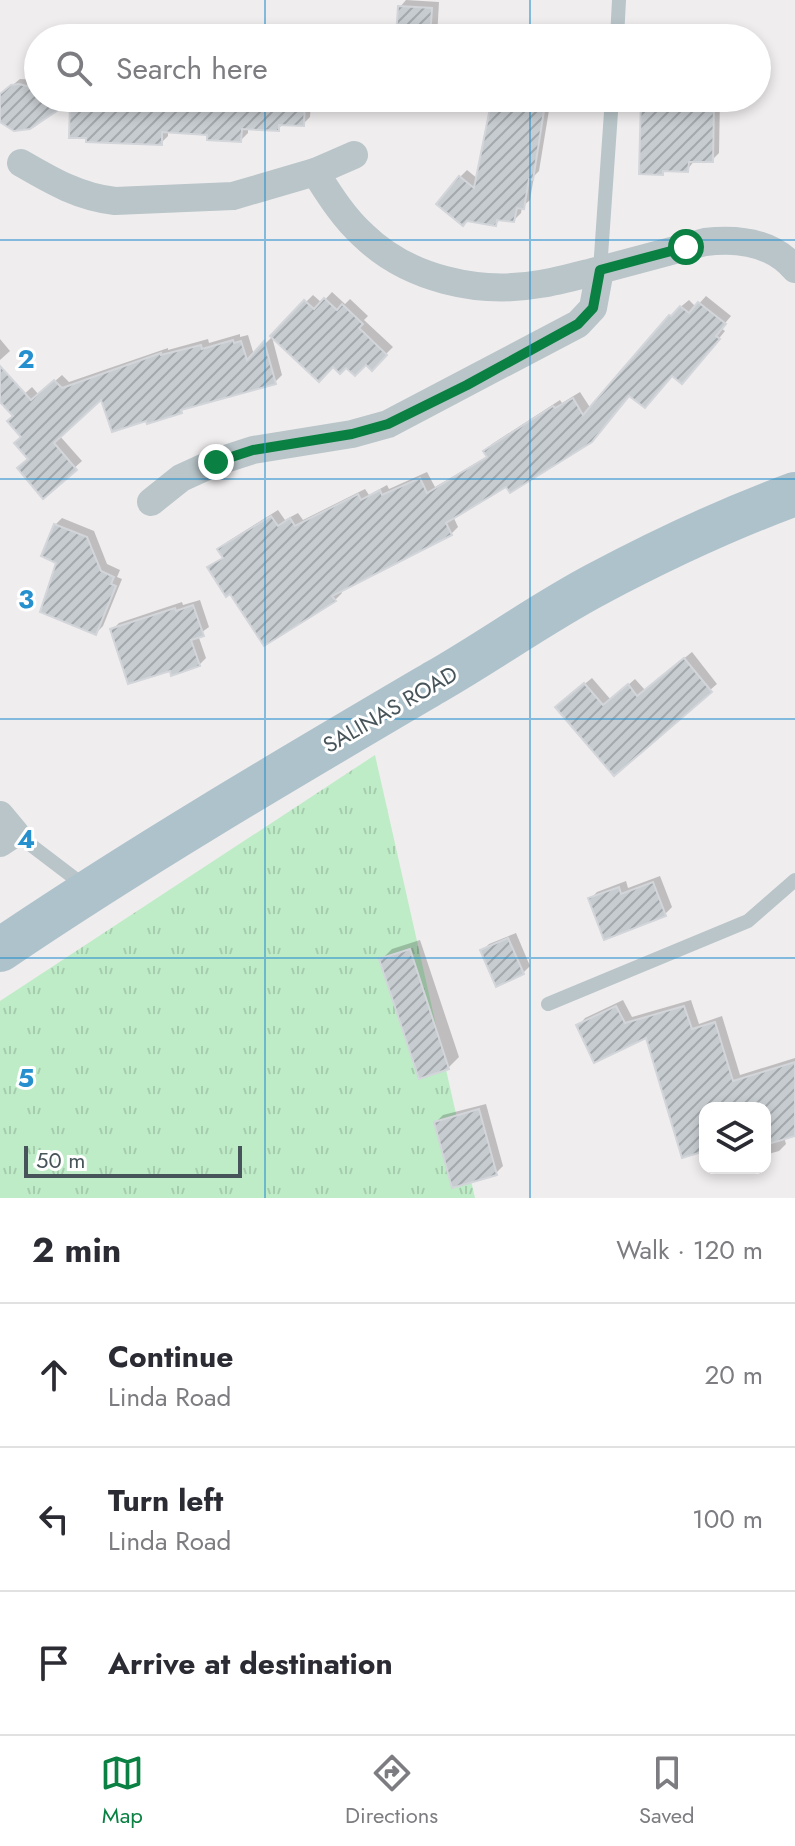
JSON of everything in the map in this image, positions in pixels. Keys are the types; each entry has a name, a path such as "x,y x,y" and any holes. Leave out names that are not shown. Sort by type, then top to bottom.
{"main road":[{"name":"SALINAS ROAD","path":"0,950 89,889 230,802 595,585 709,530 795,494"}],"street":[{"path":"21,163 65,188 115,201 233,196 315,172 354,155"},
{"path":"315,172 334,202 381,251 406,266 431,275 476,285 516,287 540,284 722,240 757,245 777,252 795,269"},
{"path":"151,502 181,478 216,462 276,445 371,430 408,416 578,324 593,308 600,270"}],"lane":[{"path":"618,24 619,0"},
{"path":"600,270 611,112"},
{"path":"5,830 89,889"},
{"path":"548,1004 748,921 795,880"}],"green space":[{"path":"375,755 475,1198 0,1198 0,1001"}],"building":[{"path":"398,6 432,8 431,24 397,24"},
{"path":"11,85 24,85 24,112 55,112 30,129 14,131 0,122 0,94"},
{"path":"70,112 304,112 304,126 279,125 279,131 242,129 241,142 207,140 207,135 162,132 162,145 86,142 86,138 69,138"},
{"path":"489,112 544,112 533,180 529,179 524,209 517,208 514,222 497,220 496,226 467,221 463,226 436,204 459,176 474,188"},
{"path":"641,112 714,112 713,162 689,162 688,172 639,174"},
{"path":"324,298 337,310 342,304 363,324 359,328 387,355 372,371 366,365 355,376 346,368 340,374 333,367 319,382 270,336 304,300 314,309"},
{"path":"698,302 726,324 716,336 720,339 682,384 672,376 645,408 629,396 592,442 510,493 506,487 446,523 452,535 332,596 336,601 264,646 230,594 226,597 207,567 223,558 217,549 271,516 278,526 290,518 295,526 358,494 361,500 380,490 382,495 420,478 427,493 487,457 483,451 553,406 555,408 573,398 583,415 669,315 680,306 689,313"},
{"path":"233,340 234,343 241,341 247,360 264,341 276,384 112,432 101,400 54,443 77,470 43,499 17,468 28,459 14,443 21,437 7,421 13,416 0,402 0,366 31,400 54,380 62,388 161,353 201,345 202,349"},
{"path":"54,524 87,537 101,571 114,577 111,584 116,586 96,635 40,612 56,563 41,556"},
{"path":"193,605 204,636 191,640 200,666 171,676 170,671 128,684 110,629"},
{"path":"684,658 712,692 614,776 555,707 584,683 603,705 628,684 637,696"},
{"path":"653,882 666,916 604,940 588,898 619,887 621,894"},
{"path":"508,938 524,974 496,987 480,950"},
{"path":"410,949 449,1069 419,1079 379,959"},
{"path":"616,1006 625,1023 684,1006 692,1029 715,1022 733,1081 795,1062 795,1136 771,1143 771,1102 699,1102 699,1153 682,1158 646,1038 594,1063 576,1025"},
{"path":"479,1109 497,1175 452,1188 434,1122"}],"route":[{"path":"216,462 295,441 371,430 408,416 578,324 593,308 600,270 686,247"}]}
